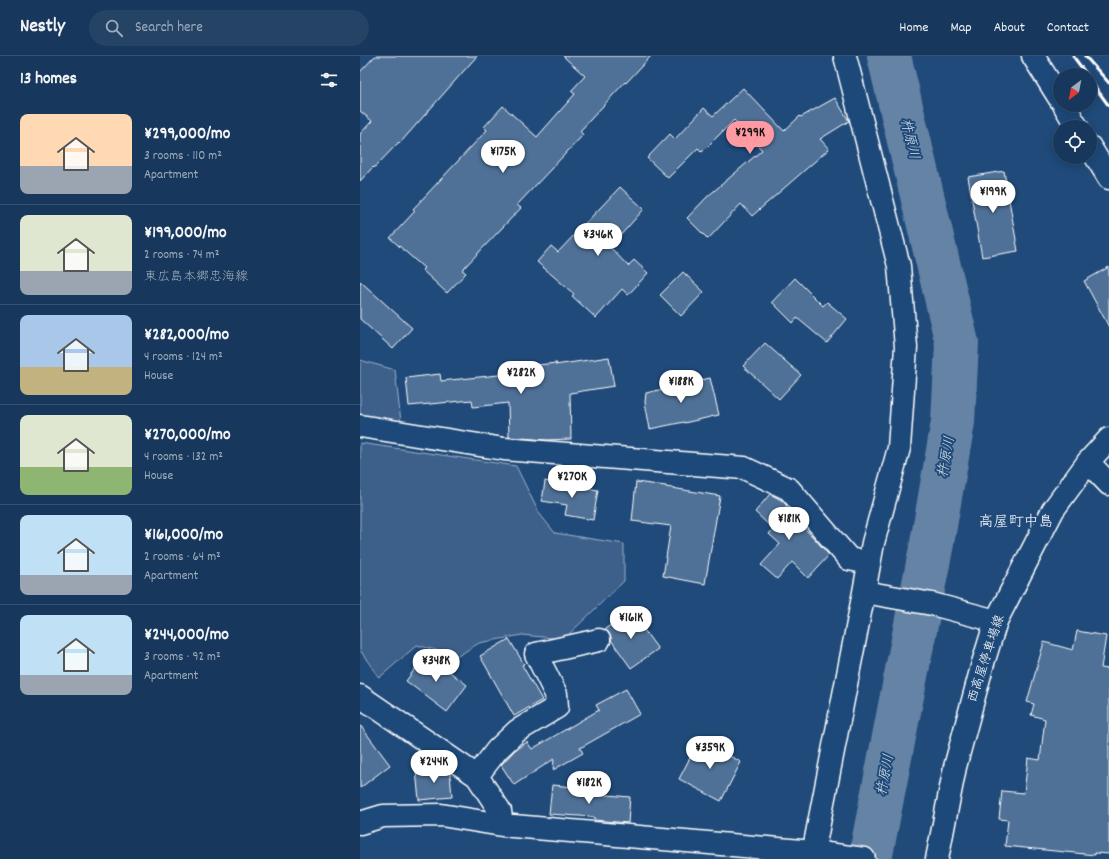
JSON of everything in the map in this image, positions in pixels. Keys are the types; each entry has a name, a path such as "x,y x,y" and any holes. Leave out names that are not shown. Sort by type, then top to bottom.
{"street":[{"path":"817,855 871,593 869,563 873,543 899,448 906,347 898,266 845,56"},
{"path":"1033,56 1053,88"},
{"path":"1097,159 1109,178"},
{"path":"360,426 504,449 744,468 788,489 849,560 869,563"},
{"name":"西高屋停車場線","path":"937,859 955,767 996,621 1053,510 1099,461 1109,439"},
{"path":"1099,461 1109,484"},
{"path":"871,593 932,604 996,621"},
{"path":"477,776 496,750 517,731 556,707 556,694 536,654 599,640"},
{"path":"360,696 477,776 500,811 502,825"},
{"path":"360,823 383,816 441,815 502,825 864,859"}],"shaded area":[{"path":"360,360 395,370 401,422 360,417"},
{"path":"360,443 516,466 539,513 555,533 624,544 624,581 564,639 522,635 479,643 458,656 417,645 379,678 360,650"}],"building":[{"path":"375,56 477,56 400,143 399,142 360,181 360,134 372,121 360,111 360,72"},
{"path":"563,56 651,56 580,131 583,135 517,205 521,208 462,270 466,273 447,293 422,270 424,268 390,238 415,211 413,209 487,130 484,127 503,106 537,137 575,94 571,91 585,76"},
{"path":"743,88 784,131 800,116 801,117 835,98 849,121 820,139 829,149 752,216 741,204 708,239 687,218 707,197 762,150 734,120 702,152 698,148 668,178 647,158 670,134 675,139 704,108 713,116"},
{"path":"1004,171 1018,251 982,257 968,177"},
{"path":"620,187 644,209 610,247 628,266 634,260 648,273 628,295 622,289 596,318 572,296 574,294 537,262 551,246 558,252"},
{"path":"1109,267 1109,327 1084,281"},
{"path":"683,272 704,292 681,316 660,295"},
{"path":"795,278 823,306 827,302 847,319 827,343 797,318 793,323 772,302"},
{"path":"360,281 412,328 393,349 360,319"},
{"path":"765,343 801,375 779,399 743,366"},
{"path":"609,357 614,386 570,393 571,439 546,440 509,437 508,403 473,407 472,400 409,406 406,378 440,374 441,381 518,373 517,367 557,363 555,365"},
{"path":"710,378 719,415 650,429 645,402 646,393"},
{"path":"545,481 598,490 593,520 565,515 567,505 542,501"},
{"path":"636,482 720,496 705,584 663,576 671,526 632,521"},
{"path":"770,494 783,501 787,506 785,509 829,555 808,578 792,562 777,579 761,565 780,544 769,534 773,529 755,512"},
{"path":"630,611 658,649 631,668 605,629"},
{"path":"1077,631 1106,636 1101,668 1109,669 1109,854 1095,853 1095,855 1005,846 1008,820 999,819 1002,791 1024,793 1028,758 1040,760 1045,719 1031,715 1034,704 1027,702 1044,642 1073,650"},
{"path":"509,639 524,664 522,665 542,700 514,716 480,656"},
{"path":"426,654 467,685 447,712 406,681"},
{"path":"626,689 640,714 580,748 583,753 553,770 554,759 514,785 501,765 515,750 527,742 532,749 599,710 596,705"},
{"path":"360,725 390,765 360,788"},
{"path":"699,740 741,762 721,801 679,779"},
{"path":"444,768 450,773 452,797 419,800 416,771"},
{"path":"552,785 586,788 585,793 630,797 628,823 594,820 594,817 549,814"}],"waterway":[{"name":"杵原川","path":"870,859 932,543 953,422 957,343 889,56"}],"railway":[{"path":"1073,56 1082,68"},
{"path":"1085,56 1109,83"},
{"path":"1097,90 1109,106"}],"district":[{"name":"高屋町中島","path":"1016,523"}]}
